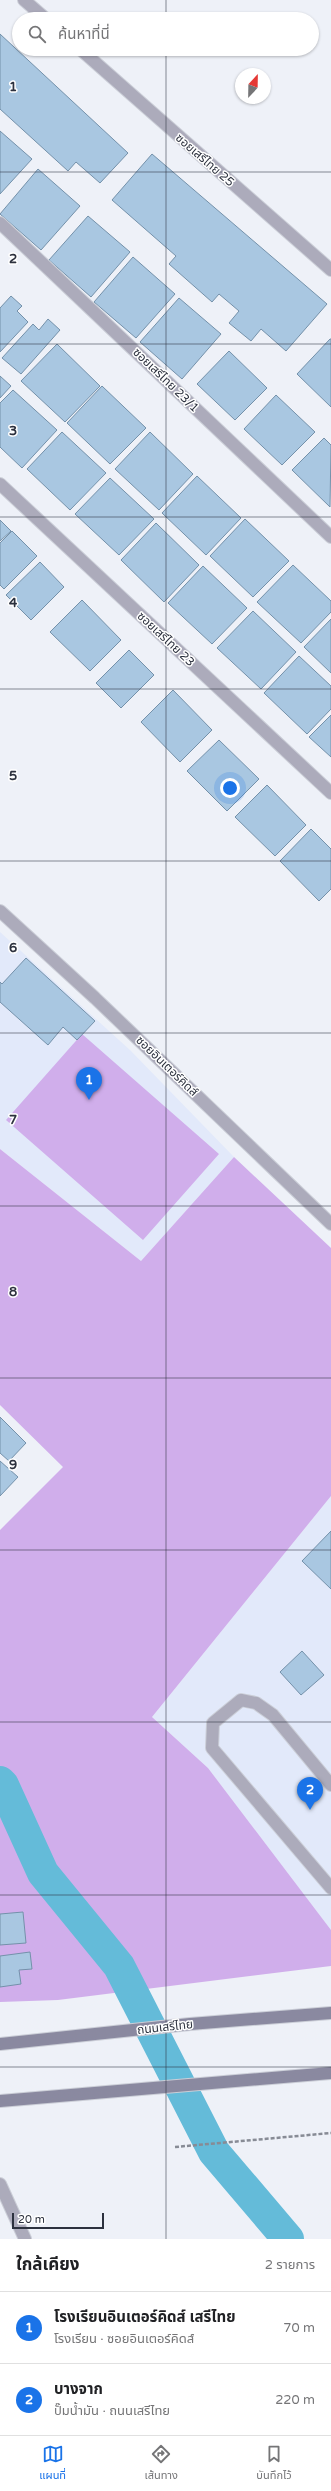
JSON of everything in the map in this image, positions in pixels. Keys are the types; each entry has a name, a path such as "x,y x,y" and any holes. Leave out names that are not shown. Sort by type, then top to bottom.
{"main road":[{"name":"ถนนเสรีไทย","path":"0,2044 190,2024 331,2013"},
{"path":"0,2101 331,2073"}],"street":[{"path":"24,0 38,12"},
{"name":"ซอยเสรีไทย 25","path":"88,56 331,270"},
{"name":"ซอยเสรีไทย 23/1","path":"0,223 331,537"},
{"name":"ซอยเสรีไทย 23","path":"0,484 331,793"},
{"name":"ซอยอินเตอร์คิดส์","path":"0,911 95,998 331,1224"},
{"path":"331,1785 273,1715 256,1703 241,1700 213,1723 212,1748 331,1888"},
{"path":"0,2184 25,2239"}],"path":[{"path":"176,2147 256,2141 331,2133"}],"shaded area":[{"path":"0,932 130,1050 234,1157 141,1261 0,1149"},
{"path":"82,1034 219,1154 143,1240 6,1120"},
{"path":"0,1149 141,1261 234,1157 331,1248 331,1496 152,1717 208,1768 331,1930 331,1966 58,2000 0,2002 0,1530 63,1467 0,1405"},
{"path":"331,1496 331,1930 208,1768 152,1717"}],"building":[{"path":"0,34 12,45 12,56 24,56 128,153 100,183 76,162 68,171 0,109"},
{"path":"0,131 32,159 0,194"},
{"path":"152,154 327,304 286,351 261,329 251,341 229,323 239,311 219,294 212,302 169,264 176,256 112,200"},
{"path":"38,169 80,206 41,250 0,214"},
{"path":"88,216 130,252 91,297 49,260"},
{"path":"133,257 175,294 136,338 94,302"},
{"path":"11,296 22,306 17,311 28,322 0,352 0,308"},
{"path":"179,298 221,334 182,379 140,342"},
{"path":"48,319 60,330 21,374 2,358 33,324 39,330"},
{"path":"331,339 331,407 297,374"},
{"path":"57,344 100,386 65,422 21,381"},
{"path":"229,351 267,388 235,420 197,384"},
{"path":"0,376 11,386 0,398"},
{"path":"102,386 146,428 110,464 67,423"},
{"path":"13,390 57,430 22,468 0,447 0,403"},
{"path":"276,395 315,432 282,465 244,429"},
{"path":"62,432 106,473 70,510 27,469"},
{"path":"150,432 193,474 159,510 115,469"},
{"path":"324,438 331,445 330,507 292,470"},
{"path":"197,476 241,518 206,555 162,513"},
{"path":"110,478 154,519 119,555 75,514"},
{"path":"245,519 289,561 253,597 210,556"},
{"path":"0,520 11,531 0,541"},
{"path":"156,523 199,565 164,602 121,560"},
{"path":"12,531 37,556 4,589 0,585 0,543"},
{"path":"40,562 64,587 31,620 6,595"},
{"path":"293,565 331,601 331,612 301,643 257,602"},
{"path":"203,566 247,608 212,644 168,603"},
{"path":"82,600 121,640 90,671 50,632"},
{"path":"253,611 296,652 261,689 217,648"},
{"path":"331,619 331,673 304,647"},
{"path":"129,650 154,675 121,708 96,683"},
{"path":"299,656 331,686 331,709 307,734 264,693"},
{"path":"173,690 212,730 180,762 141,722"},
{"path":"331,715 331,757 309,737"},
{"path":"219,740 259,779 227,811 187,771"},
{"path":"267,785 306,825 275,856 235,817"},
{"path":"311,829 331,849 331,889 319,901 280,861"},
{"path":"26,958 95,1021 77,1040 63,1027 48,1045 0,1002 0,982 2,984"},
{"path":"0,1417 26,1443 9,1461 0,1453"},
{"path":"0,1461 18,1477 0,1496"},
{"path":"331,1531 331,1589 302,1561"},
{"path":"302,1651 324,1675 301,1695 280,1672"},
{"path":"23,1912 26,1943 0,1945 0,1914"},
{"path":"30,1952 32,1969 19,1970 21,1984 0,1987 0,1956"}],"waterway":[{"path":"0,1782 3,1785 43,1873 119,1966 214,2152 288,2239"}],"place":[{"name":"โรงเรียนอินเตอร์คิดส์ เสรีไทย","path":"89,1100"},
{"name":"บางจาก","path":"310,1810"}]}
